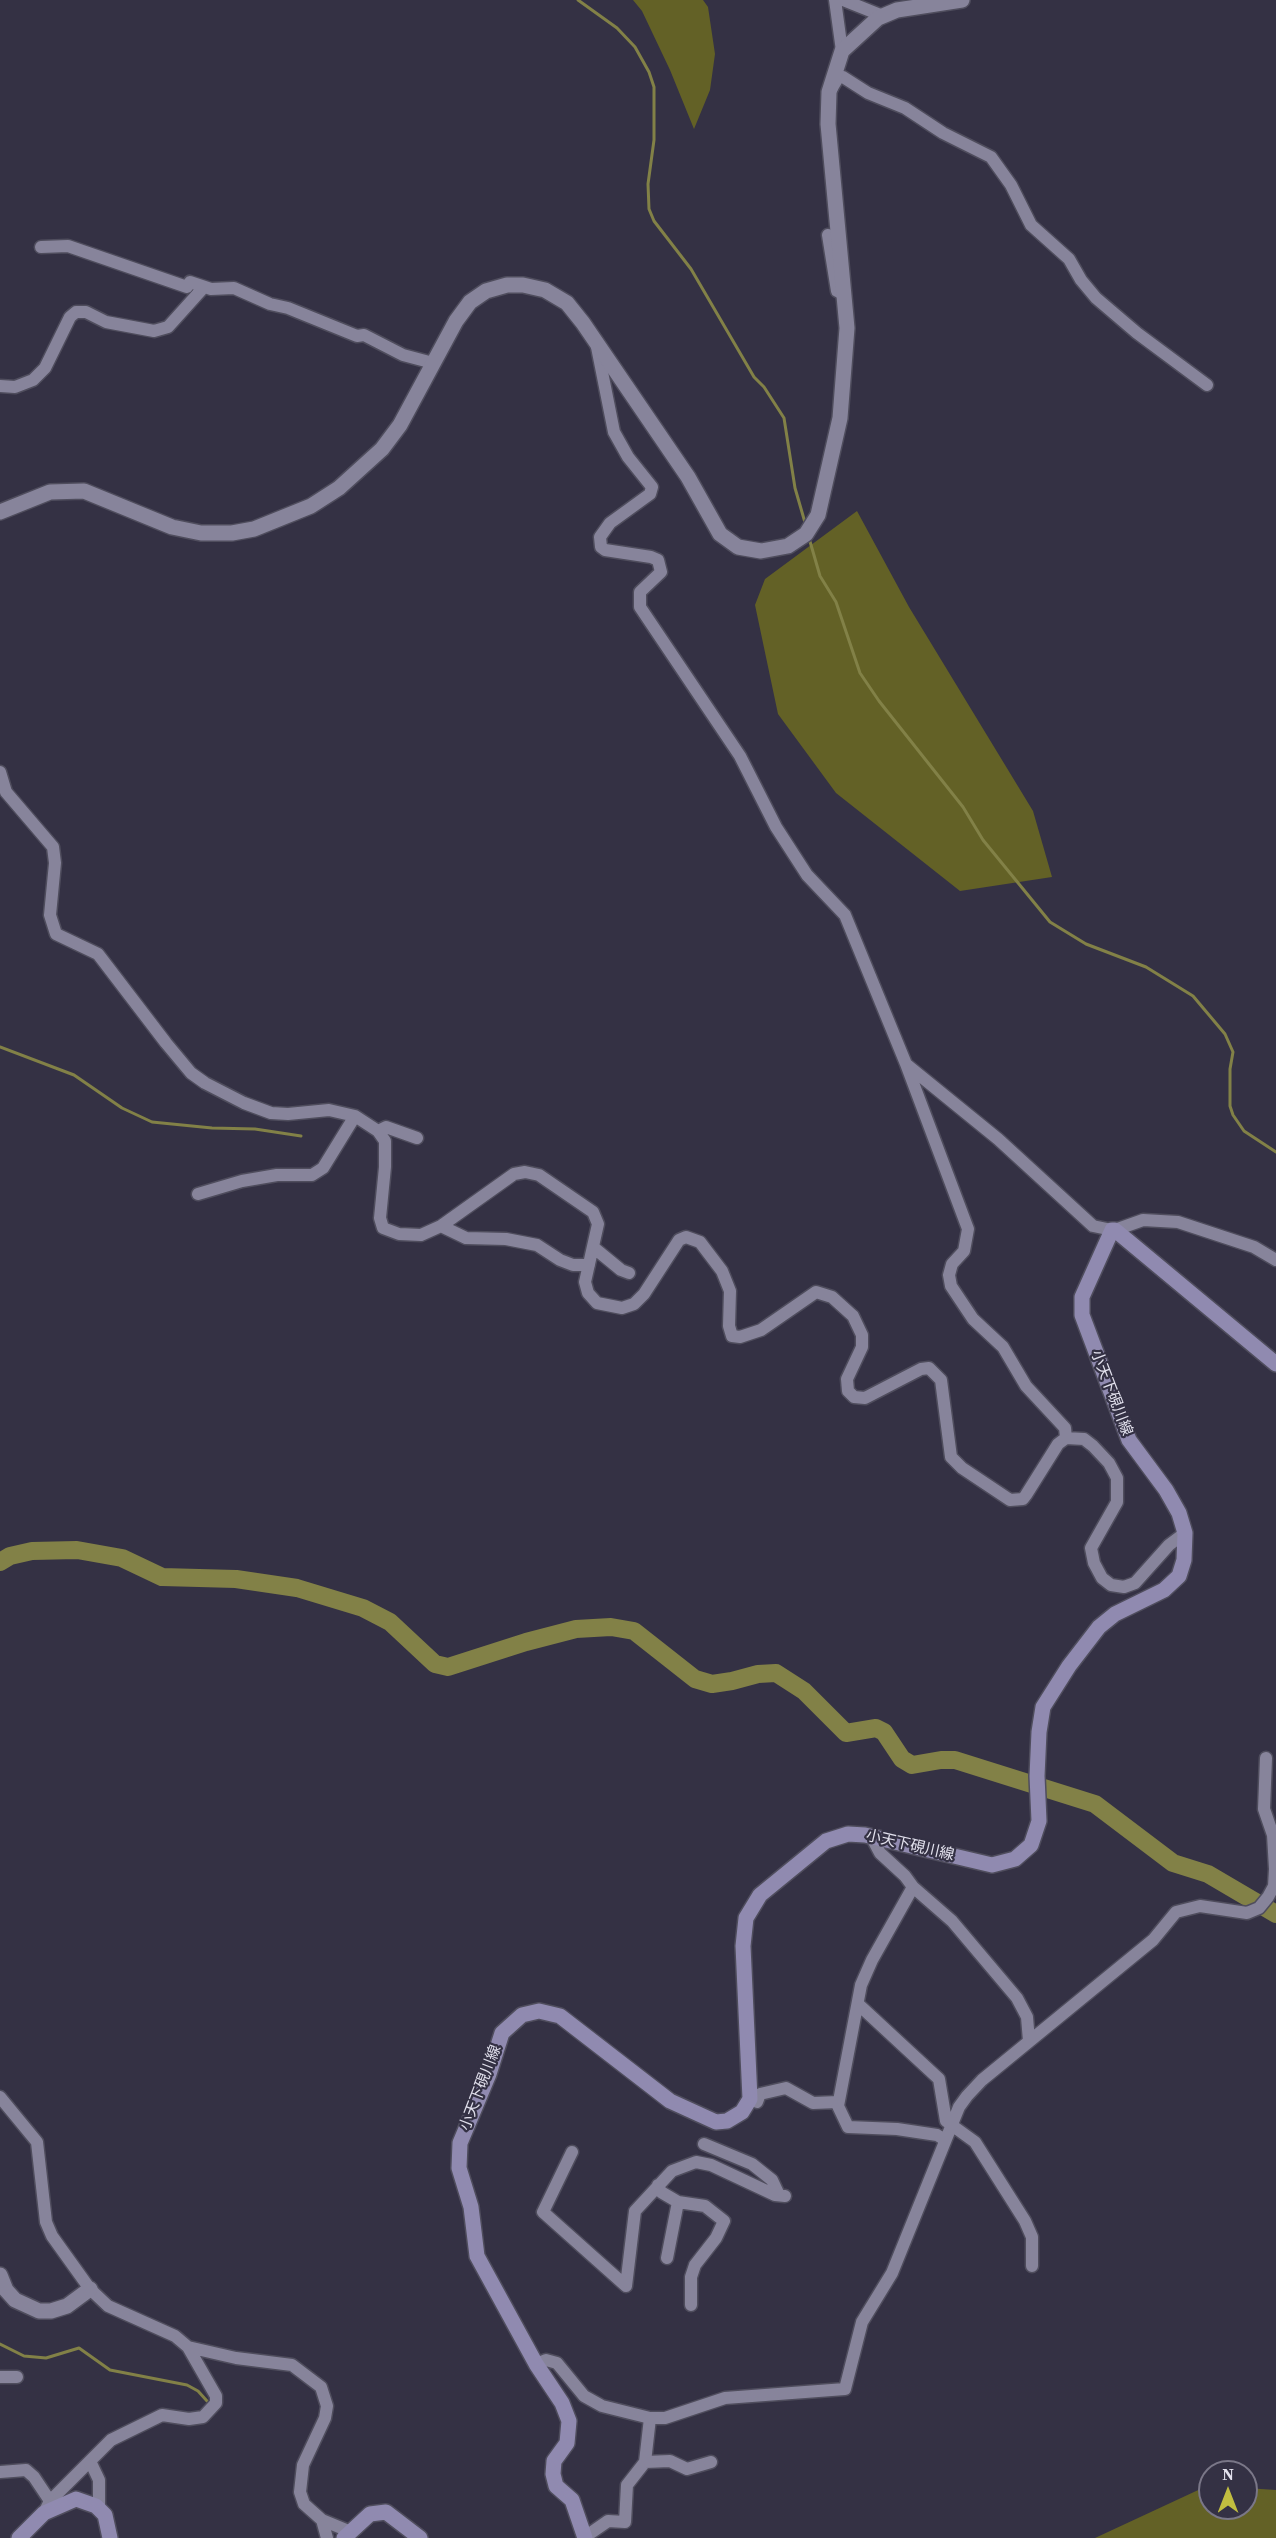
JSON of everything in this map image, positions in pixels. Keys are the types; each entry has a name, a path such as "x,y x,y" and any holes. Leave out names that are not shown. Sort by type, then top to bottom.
{"main road":[{"path":"1113,1230 1276,1364"},
{"name":"小天下硯川線","path":"585,2538 572,2500 556,2486 554,2474 554,2461 567,2443 569,2421 562,2403 536,2364 477,2256 471,2207 459,2168 460,2143 489,2073 502,2032 522,2015 539,2011 560,2016 670,2101 716,2122 727,2121 742,2112 750,2099 743,1946 746,1918 760,1895 826,1841 848,1834 871,1836 992,1865 1015,1859 1031,1845 1039,1821 1037,1783 1039,1732 1043,1707 1069,1666 1099,1627 1115,1614 1164,1590 1179,1576 1184,1560 1185,1533 1179,1513 1167,1490 1129,1440 1082,1315 1082,1297 1113,1230"},
{"path":"19,2538 47,2507 76,2499 88,2501 105,2515 110,2538"},
{"path":"347,2535 370,2514 386,2512 420,2538"}],"street":[{"path":"0,512 50,492 84,491 172,527 201,533 232,533 254,528 311,506 359,472 382,449 400,425 456,321 470,302 486,291 507,285 523,285 545,290 567,303 688,477 720,534 738,547 761,551 788,546 806,534 818,515 840,418 847,328 828,124 829,92 842,51 835,0"},
{"path":"843,0 884,16"},
{"path":"842,51 884,16 921,5 962,0"},
{"path":"829,92 839,76 843,77 868,93 905,108 943,133 991,158 1011,185 1031,225 1069,260 1081,280 1096,298 1145,340 1207,385"},
{"path":"828,235 837,291 845,294"},
{"path":"41,248 68,246 186,287 190,282 204,286 234,288 270,304 288,308 357,336 364,335 403,355 433,363"},
{"path":"0,386 15,387 33,380 45,368 70,317 76,312 86,312 106,322 154,331 168,327 204,286"},
{"path":"597,343 614,432 628,457 652,487 650,494 610,523 600,537 600,543 605,550 658,560 661,572 640,592 640,607 740,756 776,827 807,875 845,915 906,1064 968,1229 964,1251 952,1264 949,1275 951,1286 973,1319 1003,1347 1026,1386 1065,1428 1066,1438"},
{"path":"0,772 6,792 53,847 55,862 50,915 56,934 98,954 191,1073 244,1103 271,1113 288,1114 329,1110 356,1116 378,1131 385,1141 386,1167 380,1218 383,1228 399,1234 421,1235 441,1226 514,1174 525,1172 539,1175 593,1212 598,1224 585,1282 588,1293 597,1304 622,1308 634,1304 644,1294 679,1240 686,1238 700,1242 722,1271 730,1291 729,1326 732,1336 740,1338 761,1330 816,1292 832,1297 854,1316 862,1335 862,1347 847,1379 848,1391 855,1397 866,1398 921,1369 929,1368 941,1380 951,1457 962,1468 1010,1500 1023,1498 1026,1495 1058,1444 1066,1438 1084,1439 1109,1463 1117,1478 1117,1502 1090,1548 1094,1563 1102,1578 1110,1584 1124,1587 1135,1583 1169,1545 1185,1533"},
{"path":"906,1064 998,1139 1093,1226 1113,1230 1143,1220 1178,1222 1254,1247 1276,1260"},
{"path":"198,1194 242,1181 277,1174 312,1175 323,1168 356,1116"},
{"path":"378,1131 386,1127 417,1138"},
{"path":"441,1226 466,1238 506,1239 537,1245 560,1260 573,1265 589,1265"},
{"path":"593,1247 621,1270 629,1273"},
{"path":"536,2364 546,2360 557,2363 577,2390 593,2401 602,2406 650,2418 665,2418 724,2398 845,2389 862,2322 892,2273 959,2107 974,2088 1153,1940 1176,1912 1200,1906 1238,1913 1262,1905 1274,1886 1275,1869 1273,1835 1264,1809 1266,1758"},
{"path":"871,1836 880,1853 905,1876 913,1887 952,1921 1017,1998 1027,2017 1029,2041"},
{"path":"913,1887 872,1960 861,1985 838,2102 848,2127 897,2129 937,2135 945,2140"},
{"path":"858,2004 916,2061 933,2071 939,2079 946,2121 975,2142 1025,2221 1032,2238 1032,2266"},
{"path":"757,2102 760,2094 786,2088 813,2103 838,2102"},
{"path":"0,2097 37,2142 46,2222 52,2236 90,2289 108,2306 175,2336 188,2347 216,2396 216,2403 203,2417 189,2419 162,2415 111,2440 47,2507 34,2476 26,2470 0,2472"},
{"path":"572,2152 543,2212 626,2286 635,2211 672,2171 696,2162 711,2165 782,2195 772,2180 752,2164 704,2144"},
{"path":"658,2185 661,2192 678,2202 705,2206 724,2221 716,2238 695,2265 691,2305"},
{"path":"667,2258 678,2202"},
{"path":"0,2275 6,2290 15,2300 39,2311 67,2306 90,2289"},
{"path":"188,2347 236,2358 292,2365 321,2387 327,2406 325,2418 303,2465 300,2492 304,2504 322,2520 347,2535"},
{"path":"0,2377 17,2377"},
{"path":"585,2538 608,2521 626,2522 627,2485 645,2462 650,2418"},
{"path":"90,2461 99,2480 99,2509"},
{"path":"645,2462 670,2461 687,2469 711,2462"},
{"path":"322,2520 327,2538"}],"shaded area":[{"path":"633,0 703,0 708,7 715,54 710,90 694,129 670,70 642,11"},
{"path":"857,511 909,607 1033,811 1052,877 960,891 836,793 778,714 755,605 765,579"},
{"path":"1258,2489 1276,2490 1276,2538 1095,2538 1198,2490 1198,2520 1258,2520"}],"waterway":[{"path":"578,0 617,28 635,47 649,72 654,87 654,140 648,184 649,209 654,221 691,269 754,377 764,387 784,418 795,488 806,526"},
{"path":"809,538 820,576 836,602 860,673 879,701 963,807 983,840 1050,922 1086,944 1146,967 1193,996 1225,1034 1233,1052 1230,1069 1230,1106 1233,1115 1244,1131 1276,1152"},
{"path":"0,1047 74,1075 122,1108 152,1122 212,1128 255,1129 301,1136"},
{"path":"0,1562 10,1556 32,1551 77,1550 122,1558 162,1577 236,1579 297,1588 363,1608 390,1622 435,1664 448,1667 576,1629 611,1627 634,1631 695,1679 712,1684 758,1674 776,1673 804,1691 846,1733 876,1728 884,1732 902,1759 912,1765 955,1760 1095,1804 1173,1863 1208,1874 1276,1914"},
{"path":"0,2344 24,2356 46,2358 79,2348 110,2370 187,2385 198,2391 207,2401"}]}
